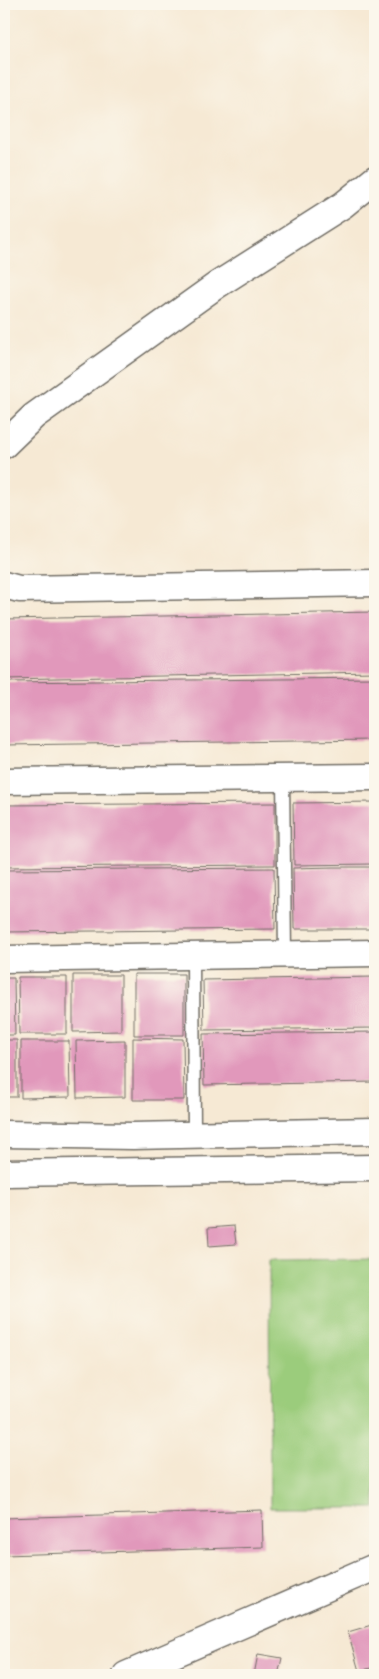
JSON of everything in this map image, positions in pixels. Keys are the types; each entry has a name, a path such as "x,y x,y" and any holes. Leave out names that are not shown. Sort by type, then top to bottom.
{"street":[{"path":"4,445 34,416 217,285 343,205 375,179"},
{"path":"4,585 19,588 375,583"},
{"path":"4,781 375,778"},
{"path":"4,959 375,953"},
{"path":"4,1134 194,1134 375,1131"},
{"path":"4,1173 375,1168"},
{"path":"126,1675 375,1567"}],"lane":[{"path":"282,778 285,954"},
{"path":"193,956 194,1134"}],"green space":[{"path":"375,1259 375,1508 270,1508 269,1260"}],"building":[{"path":"375,612 375,672 4,679 4,619"},
{"path":"375,678 375,740 4,745 4,682"},
{"path":"375,802 375,864 294,865 293,803"},
{"path":"275,803 275,865 4,867 4,805"},
{"path":"375,867 375,929 294,929 293,868"},
{"path":"274,868 275,929 4,932 4,870"},
{"path":"134,974 184,974 184,1035 134,1035"},
{"path":"73,975 121,975 121,1031 73,1032"},
{"path":"18,977 67,977 67,1034 19,1034"},
{"path":"375,977 375,1028 204,1030 203,980"},
{"path":"4,978 14,978 15,1035 4,1035"},
{"path":"375,1032 375,1082 204,1085 203,1034"},
{"path":"133,1038 183,1039 184,1100 133,1100"},
{"path":"4,1040 17,1040 17,1097 4,1097"},
{"path":"125,1040 125,1097 77,1098 76,1041"},
{"path":"21,1041 69,1041 70,1097 21,1098"},
{"path":"234,1226 236,1244 209,1246 208,1228"},
{"path":"262,1510 263,1547 4,1555 4,1518"},
{"path":"375,1624 375,1667 359,1671 348,1632"},
{"path":"258,1654 282,1658 278,1675 254,1675"}]}
